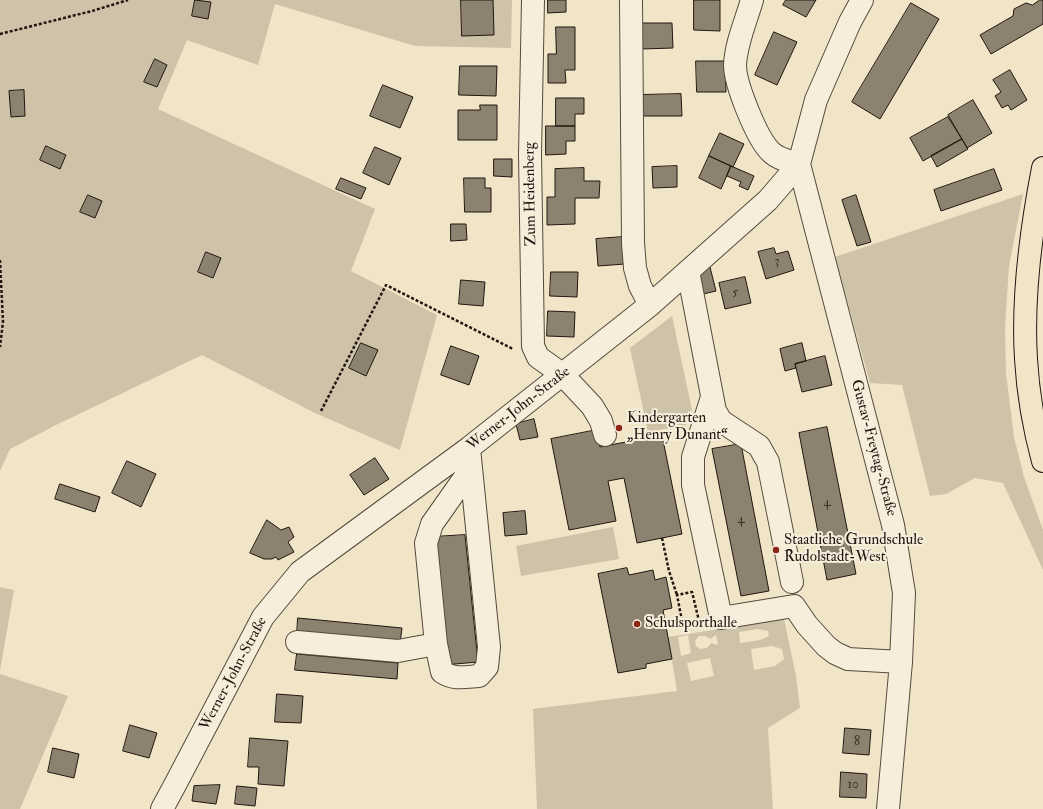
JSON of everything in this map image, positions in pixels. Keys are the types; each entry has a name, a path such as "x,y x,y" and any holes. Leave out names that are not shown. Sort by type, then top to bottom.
{"main road":[{"path":"1043,168 1037,197 1025,306 1026,358 1029,387 1036,433 1043,461"}],"street":[{"name":"Zum Heidenberg","path":"533,0 530,154 533,346 538,357"},
{"path":"631,0 635,268 640,286 650,305"},
{"path":"752,0 736,53 736,74 740,89 758,133 771,152 781,158 799,164"},
{"name":"Werner-John-Straße","path":"162,809 263,617 300,572 469,448 650,305 768,200 799,164 816,100 850,22 862,0"},
{"name":"Gustav-Freytag-Straße","path":"799,164 894,525 904,593 901,662 888,809"},
{"path":"688,271 715,411 721,421 759,446 768,462 792,582"},
{"path":"538,357 562,374 592,406 601,421 604,435"},
{"path":"712,397 693,457 693,485 721,618 794,606 807,626 826,646 835,653 848,659 901,662"},
{"path":"469,448 488,647 487,667 479,676 463,678 450,677 442,672 436,644 426,542 432,524 470,470"},
{"path":"297,642 398,651 436,644"}],"path":[{"path":"0,34 92,11 128,0"},
{"path":"0,260 3,322 0,347"},
{"path":"321,411 386,285 521,353 538,357"},
{"path":"662,538 682,621"},
{"path":"676,595 692,592 699,621 721,618"}],"shaded area":[{"path":"0,0 512,0 511,48 415,46 275,4 258,65 187,40 158,109 375,209 351,271 437,315 400,450 315,413 202,355 56,425 10,449 0,471"},
{"path":"1023,194 1009,266 1005,327 1006,373 1014,437 1024,477 1043,530 1043,570 1003,483 975,478 946,494 930,496 902,385 870,383 835,257"},
{"path":"672,316 692,410 686,425 648,432 630,348"},
{"path":"613,527 619,559 521,576 516,546"},
{"path":"0,587 14,590 0,671"},
{"path":"784,619 796,676 800,708 768,728 773,809 537,809 533,709 677,691 668,637","holes":["758,629 768,631 769,636 760,640 740,643 739,632","688,635 691,653 681,656 678,637","716,635 718,645 711,643 707,648 700,649 696,646 695,641 699,636 705,636 710,639","772,646 782,649 784,659 775,666 754,670 751,649","710,658 714,676 691,681 687,663"]},
{"path":"0,674 68,696 20,809 0,809"}],"building":[{"path":"195,0 211,2 208,19 192,16"},
{"path":"461,0 493,0 494,35 462,36"},
{"path":"548,0 566,0 566,12 548,13"},
{"path":"694,0 720,0 720,31 694,30"},
{"path":"786,0 816,0 806,17 783,5"},
{"path":"1040,0 1043,0 1043,24 991,54 980,35 1013,16 1014,9 1026,3 1032,5"},
{"path":"911,3 939,19 880,119 852,102"},
{"path":"642,23 672,23 673,48 642,49"},
{"path":"556,27 575,27 575,70 565,70 566,83 548,83 548,54 556,54"},
{"path":"774,32 797,42 777,85 755,75"},
{"path":"155,59 167,65 157,87 144,82"},
{"path":"696,61 725,61 726,92 697,92"},
{"path":"460,66 497,66 496,96 459,95"},
{"path":"1010,70 1027,100 1011,110 1008,105 1002,108 995,96 1001,92 993,80"},
{"path":"383,85 413,97 400,128 370,116"},
{"path":"24,90 25,116 11,117 9,91"},
{"path":"681,94 682,116 639,116 639,95"},
{"path":"556,98 584,98 584,114 575,114 575,126 556,126"},
{"path":"973,100 992,133 967,148 948,115"},
{"path":"480,105 497,105 497,140 458,140 458,110 480,110"},
{"path":"948,117 962,139 923,161 910,138"},
{"path":"546,126 575,126 575,141 566,141 566,154 546,155"},
{"path":"720,133 744,144 733,167 709,156"},
{"path":"962,139 968,149 937,167 931,156"},
{"path":"46,146 66,155 60,169 40,160"},
{"path":"375,147 401,158 389,185 363,173"},
{"path":"709,156 731,166 721,189 699,178"},
{"path":"494,159 512,159 512,177 494,176"},
{"path":"677,166 677,187 653,188 652,167"},
{"path":"731,166 754,176 748,190 739,186 741,182 727,176"},
{"path":"584,168 584,181 600,181 599,198 575,198 575,224 547,225 547,197 555,197 555,169"},
{"path":"994,169 1002,190 941,211 934,190"},
{"path":"341,178 366,188 361,199 336,189"},
{"path":"464,178 485,178 485,188 491,188 491,212 465,212"},
{"path":"88,195 102,201 95,218 80,212"},
{"path":"856,195 871,242 857,246 842,200"},
{"path":"451,224 466,224 467,240 451,241"},
{"path":"623,237 625,264 598,266 596,239"},
{"path":"774,248 776,254 788,251 794,270 766,279 758,252"},
{"path":"206,252 221,258 213,278 198,272"},
{"path":"710,267 716,291 703,294 699,275"},
{"path":"551,272 578,272 577,297 550,296"},
{"path":"745,277 751,303 725,309 719,283"},
{"path":"461,280 485,282 483,306 459,304"},
{"path":"548,311 575,312 574,337 547,336"},
{"path":"361,343 378,350 366,376 349,368"},
{"path":"802,343 806,361 795,364 796,368 785,371 780,349"},
{"path":"451,346 479,356 469,385 441,375"},
{"path":"825,356 832,385 802,392 795,364"},
{"path":"534,419 538,437 520,440 516,424"},
{"path":"827,427 856,574 827,580 799,433"},
{"path":"597,430 600,447 662,435 682,534 637,543 624,478 608,481 616,521 569,530 551,439"},
{"path":"741,444 769,591 741,596 712,449"},
{"path":"375,458 389,479 364,495 350,475"},
{"path":"127,461 156,474 141,507 112,493"},
{"path":"60,484 100,497 95,512 55,499"},
{"path":"525,511 527,534 505,536 503,513"},
{"path":"267,520 281,530 289,527 294,537 288,542 294,552 278,560 276,557 272,559 264,559 250,553"},
{"path":"465,535 478,662 444,665 433,537"},
{"name":"Schulsporthalle","path":"627,568 629,575 653,570 655,580 666,577 672,608 663,610 672,659 646,664 646,668 618,673 598,574"},
{"path":"298,618 402,628 400,644 297,634"},
{"path":"297,654 398,663 397,679 295,670"},
{"path":"277,694 303,696 301,723 275,722"},
{"path":"130,725 157,733 149,758 123,751"},
{"path":"845,728 871,730 869,755 843,753"},
{"path":"250,738 288,741 284,786 258,784 259,767 248,767"},
{"path":"53,748 79,754 74,778 48,772"},
{"path":"841,772 867,774 866,798 840,797"},
{"path":"220,785 216,804 192,801 194,786"},
{"path":"237,786 257,788 255,806 235,804"}],"place":[{"name":"Kindergarten „Henry Dunant“","path":"619,428"},
{"name":"Staatliche Grundschule Rudolstadt-West","path":"776,550"},
{"name":"Schulsporthalle","path":"637,624"}]}
